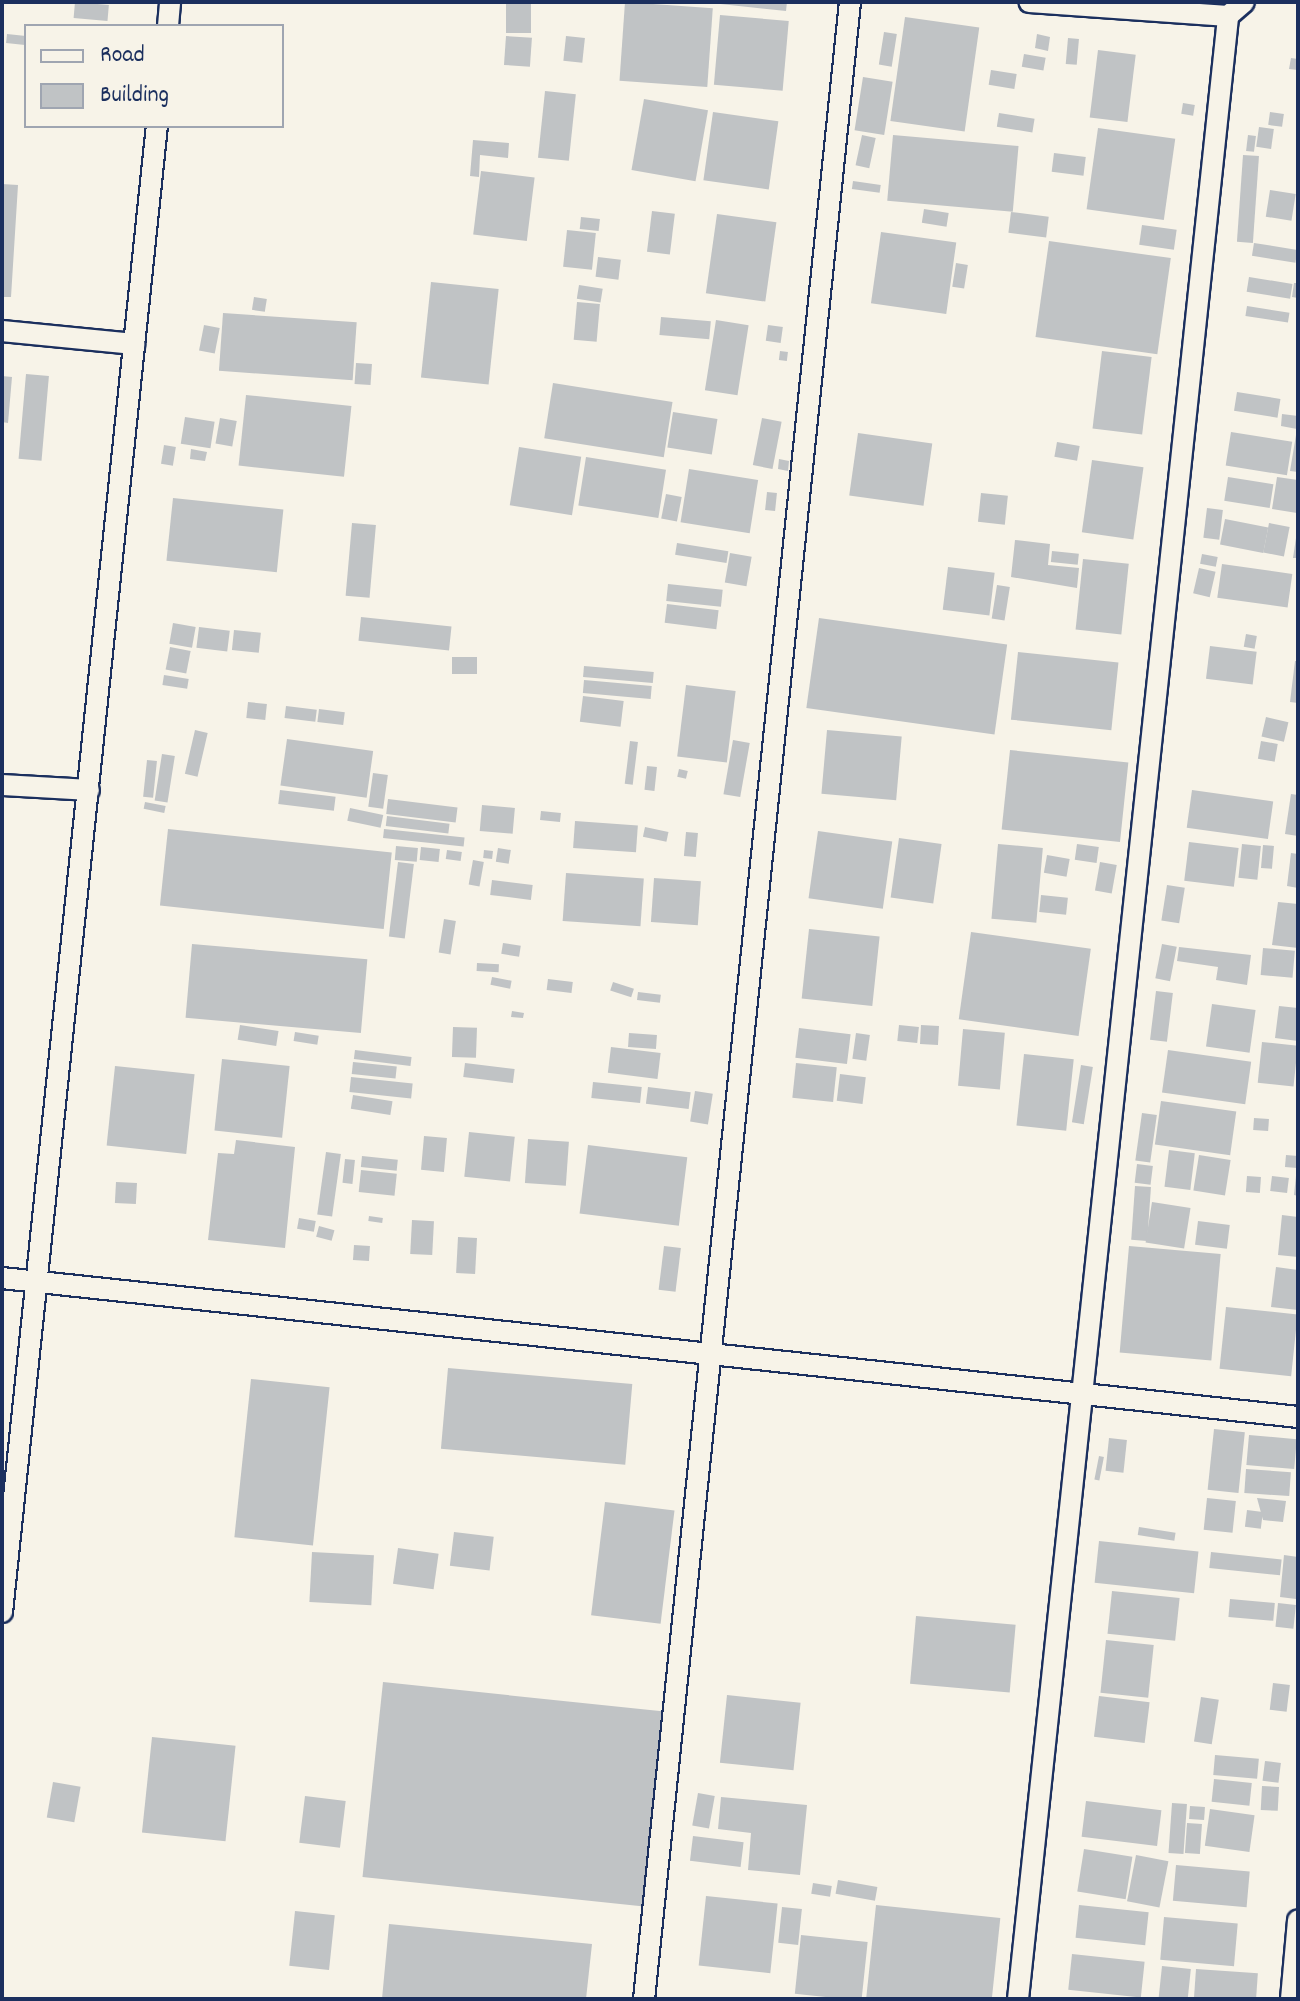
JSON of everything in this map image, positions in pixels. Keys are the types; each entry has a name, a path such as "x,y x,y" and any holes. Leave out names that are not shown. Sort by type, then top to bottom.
{"street":[{"path":"168,24 170,2"},
{"path":"644,1999 715,1353 850,2"},
{"path":"1029,2 1228,16"},
{"path":"1018,1999 1228,16 1244,2"},
{"path":"2,1612 157,128"},
{"path":"2,331 134,344"},
{"path":"2,785 89,790"},
{"path":"2,1278 1298,1417"},
{"path":"1291,1999 1298,1920"}],"building":[{"path":"75,2 109,5 107,21 74,18"},
{"path":"506,2 531,2 531,33 506,33"},
{"path":"625,2 713,8 707,87 619,81"},
{"path":"702,2 787,2 786,11"},
{"path":"720,15 789,21 783,91 714,85"},
{"path":"905,17 979,27 965,131 890,121"},
{"path":"884,32 897,34 892,67 879,65"},
{"path":"7,34 24,36 24,45 6,43"},
{"path":"1037,34 1050,37 1048,51 1035,48"},
{"path":"506,36 532,38 530,67 504,65"},
{"path":"566,36 585,38 582,63 563,61"},
{"path":"1068,38 1079,39 1077,65 1066,64"},
{"path":"1098,50 1136,55 1127,122 1090,117"},
{"path":"1024,54 1046,58 1043,71 1022,67"},
{"path":"1291,58 1298,59 1298,70 1289,69"},
{"path":"991,70 1017,74 1014,89 989,85"},
{"path":"863,77 893,82 884,135 855,130"},
{"path":"545,91 576,94 569,161 538,158"},
{"path":"644,99 708,110 696,181 631,170"},
{"path":"1183,103 1195,105 1193,116 1181,114"},
{"path":"713,112 778,121 769,190 703,180"},
{"path":"1270,112 1284,114 1282,127 1268,125"},
{"path":"999,113 1035,119 1032,132 997,127"},
{"path":"1259,127 1274,129 1271,149 1256,147"},
{"path":"1098,128 1175,139 1164,220 1087,209"},
{"path":"862,135 876,138 869,168 856,165"},
{"path":"893,135 1019,146 1013,212 887,201"},
{"path":"1248,135 1256,136 1254,152 1246,151"},
{"path":"473,140 509,143 508,158 480,155 479,177 470,176"},
{"path":"1054,153 1086,157 1083,176 1052,172"},
{"path":"1243,155 1259,156 1253,243 1237,242"},
{"path":"481,171 535,178 527,241 473,235"},
{"path":"853,181 881,185 880,193 852,189"},
{"path":"2,184 18,185 11,297 2,297"},
{"path":"1270,190 1296,194 1291,221 1266,217"},
{"path":"924,209 949,213 947,227 922,223"},
{"path":"652,211 675,214 670,254 647,252"},
{"path":"1011,212 1049,217 1046,237 1008,233"},
{"path":"717,214 776,222 765,302 706,293"},
{"path":"581,217 600,219 599,231 580,229"},
{"path":"1142,225 1177,230 1174,250 1139,245"},
{"path":"567,230 596,233 592,270 563,267"},
{"path":"881,232 956,243 946,314 871,303"},
{"path":"1049,241 1171,258 1157,354 1036,337"},
{"path":"1254,243 1297,250 1295,263 1252,256"},
{"path":"598,257 621,260 618,280 596,277"},
{"path":"956,263 968,265 964,289 952,287"},
{"path":"1249,277 1292,284 1290,299 1247,292"},
{"path":"431,282 499,289 489,385 421,377"},
{"path":"1294,283 1298,283 1298,298 1292,297"},
{"path":"579,285 603,289 601,303 577,299"},
{"path":"254,297 267,299 265,312 252,310"},
{"path":"577,302 600,304 597,342 574,340"},
{"path":"1247,306 1289,313 1288,323 1245,316"},
{"path":"223,313 357,322 353,380 219,371"},
{"path":"661,317 711,321 709,339 659,335"},
{"path":"716,320 749,325 737,395 705,390"},
{"path":"204,325 220,328 215,354 199,351"},
{"path":"768,325 783,327 781,343 766,341"},
{"path":"780,351 788,352 787,361 779,360"},
{"path":"1102,351 1152,357 1142,435 1092,428"},
{"path":"356,363 372,364 370,385 355,384"},
{"path":"26,374 49,376 42,461 19,459"},
{"path":"2,376 12,377 8,423 2,422"},
{"path":"553,383 673,402 664,457 544,438"},
{"path":"1237,392 1280,399 1277,418 1234,411"},
{"path":"246,395 351,406 344,477 239,466"},
{"path":"673,412 717,419 712,455 667,448"},
{"path":"1282,414 1298,416 1297,429 1281,426"},
{"path":"185,417 215,422 210,448 181,444"},
{"path":"220,418 237,421 232,447 215,444"},
{"path":"762,418 782,422 772,469 753,465"},
{"path":"1231,432 1292,442 1287,475 1226,466"},
{"path":"858,433 932,443 924,506 849,495"},
{"path":"1298,435 1298,472 1290,471"},
{"path":"1057,442 1080,446 1077,461 1054,457"},
{"path":"164,445 176,447 173,466 161,464"},
{"path":"519,447 581,457 572,515 510,505"},
{"path":"191,449 207,452 205,461 190,459"},
{"path":"586,457 666,470 658,518 578,505"},
{"path":"779,459 789,461 788,471 778,469"},
{"path":"1092,460 1143,467 1133,540 1082,532"},
{"path":"689,469 758,480 750,533 681,522"},
{"path":"1228,477 1273,484 1270,508 1224,501"},
{"path":"1277,477 1298,480 1297,513 1272,509"},
{"path":"767,492 777,493 775,511 765,510"},
{"path":"981,493 1008,496 1005,525 978,522"},
{"path":"666,494 682,497 677,522 661,519"},
{"path":"173,498 283,510 277,572 166,561"},
{"path":"1207,508 1223,510 1219,540 1203,538"},
{"path":"1225,519 1268,527 1263,553 1220,545"},
{"path":"352,523 376,525 370,598 346,596"},
{"path":"1269,523 1290,527 1284,556 1263,552"},
{"path":"1296,538 1298,558 1293,558"},
{"path":"1015,540 1050,544 1048,565 1079,568 1077,588 1011,577"},
{"path":"677,543 728,551 726,563 675,555"},
{"path":"1052,551 1079,554 1078,565 1051,562"},
{"path":"730,553 752,557 746,586 725,583"},
{"path":"1202,554 1218,557 1216,567 1200,564"},
{"path":"1083,559 1129,564 1121,634 1076,630"},
{"path":"1222,564 1292,574 1288,608 1217,598"},
{"path":"948,567 995,573 989,615 943,610"},
{"path":"1199,568 1216,572 1210,597 1193,593"},
{"path":"668,584 723,590 721,607 666,601"},
{"path":"997,585 1010,587 1005,621 992,619"},
{"path":"667,604 719,610 716,629 665,623"},
{"path":"361,617 452,627 449,650 358,641"},
{"path":"819,618 1007,644 994,735 806,708"},
{"path":"173,623 196,627 192,648 169,644"},
{"path":"199,627 230,631 227,652 196,648"},
{"path":"234,630 261,633 259,653 232,650"},
{"path":"1246,634 1257,636 1255,649 1244,647"},
{"path":"1210,646 1257,652 1253,684 1206,679"},
{"path":"170,647 191,651 186,674 166,670"},
{"path":"1018,652 1118,663 1111,730 1011,720"},
{"path":"452,657 477,657 477,674 452,674"},
{"path":"1295,661 1298,661 1298,703 1290,702"},
{"path":"584,666 654,672 653,683 583,677"},
{"path":"164,675 189,679 187,689 162,685"},
{"path":"584,680 652,686 651,699 583,693"},
{"path":"686,685 736,691 727,763 677,756"},
{"path":"583,696 624,701 621,727 580,722"},
{"path":"248,702 267,704 265,720 246,718"},
{"path":"286,706 317,710 315,722 285,718"},
{"path":"319,709 345,712 343,725 317,722"},
{"path":"1266,717 1288,722 1284,742 1262,736"},
{"path":"195,730 208,733 198,777 185,774"},
{"path":"827,730 902,737 896,800 821,794"},
{"path":"287,739 373,751 367,798 280,786"},
{"path":"733,740 750,743 740,797 723,794"},
{"path":"630,741 638,742 633,785 625,784"},
{"path":"1261,741 1278,744 1275,762 1258,759"},
{"path":"1010,750 1128,762 1120,842 1002,830"},
{"path":"162,754 175,756 167,802 155,800"},
{"path":"147,760 157,761 153,798 143,797"},
{"path":"647,766 657,767 654,791 644,790"},
{"path":"679,769 688,771 686,779 677,777"},
{"path":"373,773 388,775 383,809 368,807"},
{"path":"280,790 336,797 334,811 278,804"},
{"path":"1192,790 1273,801 1268,839 1187,828"},
{"path":"1291,794 1298,795 1298,836 1285,834"},
{"path":"388,799 457,808 456,822 386,814"},
{"path":"145,802 166,806 164,813 144,809"},
{"path":"482,805 515,808 513,834 480,831"},
{"path":"350,808 383,815 381,828 347,821"},
{"path":"541,811 561,813 560,822 540,820"},
{"path":"387,816 450,824 448,834 386,826"},
{"path":"575,821 638,825 636,852 573,848"},
{"path":"645,827 668,832 666,842 643,837"},
{"path":"168,829 392,853 384,929 160,906"},
{"path":"384,829 465,837 464,846 383,838"},
{"path":"818,831 892,841 883,909 809,898"},
{"path":"686,832 698,833 696,857 684,856"},
{"path":"899,838 942,844 933,903 891,897"},
{"path":"1189,842 1239,848 1234,887 1184,881"},
{"path":"998,844 1043,848 1036,923 991,919"},
{"path":"1077,844 1099,847 1097,863 1075,860"},
{"path":"1242,844 1261,846 1257,880 1238,878"},
{"path":"1263,845 1274,846 1272,869 1261,868"},
{"path":"396,846 418,848 417,862 395,860"},
{"path":"421,847 440,849 439,862 420,860"},
{"path":"498,848 511,850 509,864 496,862"},
{"path":"447,850 462,852 461,861 446,859"},
{"path":"484,850 493,851 492,859 483,858"},
{"path":"1291,853 1298,854 1298,888 1287,886"},
{"path":"1047,855 1070,859 1067,877 1044,873"},
{"path":"473,860 484,862 479,887 469,885"},
{"path":"398,862 414,864 405,938 389,936"},
{"path":"1100,862 1117,865 1112,894 1095,891"},
{"path":"566,873 644,878 640,926 563,921"},
{"path":"654,878 701,881 698,925 651,922"},
{"path":"492,880 533,885 531,900 490,895"},
{"path":"1167,885 1185,888 1179,923 1161,921"},
{"path":"1041,895 1068,898 1066,915 1039,912"},
{"path":"1278,902 1298,904 1298,948 1272,945"},
{"path":"444,919 456,921 451,954 439,953"},
{"path":"809,929 880,936 872,1006 802,999"},
{"path":"971,932 1091,949 1079,1036 959,1019"},
{"path":"503,943 521,946 519,957 501,954"},
{"path":"192,944 367,959 361,1033 186,1018"},
{"path":"1162,944 1177,947 1170,981 1155,978"},
{"path":"1179,947 1251,955 1247,985 1216,980 1218,967 1177,961"},
{"path":"1263,948 1295,951 1293,978 1261,975"},
{"path":"477,963 499,964 499,972 477,971"},
{"path":"492,977 512,981 510,989 490,985"},
{"path":"548,979 573,982 571,993 547,990"},
{"path":"613,982 634,989 631,997 610,991"},
{"path":"1156,991 1173,993 1167,1042 1150,1040"},
{"path":"638,992 661,995 660,1003 637,1000"},
{"path":"1212,1004 1256,1010 1250,1053 1206,1047"},
{"path":"1279,1006 1298,1008 1298,1041 1275,1038"},
{"path":"512,1011 524,1013 523,1018 511,1017"},
{"path":"240,1025 279,1031 276,1046 238,1040"},
{"path":"899,1025 919,1027 917,1043 897,1041"},
{"path":"921,1025 939,1026 938,1045 920,1044"},
{"path":"453,1027 477,1028 476,1058 452,1057"},
{"path":"799,1028 851,1034 847,1064 795,1058"},
{"path":"963,1029 1005,1033 1000,1089 958,1086"},
{"path":"295,1032 319,1036 317,1045 294,1041"},
{"path":"629,1033 657,1035 656,1049 628,1047"},
{"path":"856,1033 870,1035 866,1061 852,1059"},
{"path":"1262,1042 1298,1046 1294,1087 1258,1083"},
{"path":"611,1047 661,1053 657,1079 608,1073"},
{"path":"355,1050 412,1057 410,1066 354,1059"},
{"path":"1168,1050 1251,1062 1245,1104 1162,1093"},
{"path":"1024,1054 1074,1059 1066,1131 1016,1126"},
{"path":"222,1059 290,1066 282,1138 214,1131"},
{"path":"353,1062 397,1067 396,1079 352,1074"},
{"path":"465,1063 515,1069 513,1083 463,1077"},
{"path":"796,1063 837,1067 833,1102 792,1098"},
{"path":"1081,1065 1093,1067 1084,1124 1072,1122"},
{"path":"115,1066 195,1074 186,1154 107,1146"},
{"path":"840,1074 866,1077 863,1104 837,1101"},
{"path":"351,1077 413,1083 411,1098 349,1092"},
{"path":"593,1082 642,1087 640,1103 591,1098"},
{"path":"648,1087 691,1092 689,1109 646,1104"},
{"path":"695,1091 713,1094 708,1124 690,1122"},
{"path":"353,1095 393,1101 390,1115 351,1109"},
{"path":"1161,1101 1236,1112 1230,1155 1155,1145"},
{"path":"1142,1113 1157,1115 1150,1163 1135,1161"},
{"path":"1254,1118 1269,1119 1268,1131 1253,1130"},
{"path":"469,1132 515,1137 510,1182 464,1177"},
{"path":"424,1136 447,1138 444,1172 421,1170"},
{"path":"528,1139 569,1142 566,1186 525,1183"},
{"path":"236,1140 295,1147 285,1248 208,1240 218,1153 234,1154"},
{"path":"588,1145 687,1157 679,1226 580,1213"},
{"path":"1169,1150 1195,1153 1190,1190 1164,1187"},
{"path":"326,1152 341,1154 332,1216 317,1214"},
{"path":"1199,1155 1231,1160 1225,1196 1193,1191"},
{"path":"1286,1155 1298,1156 1297,1168 1285,1167"},
{"path":"362,1156 398,1160 397,1171 361,1167"},
{"path":"345,1159 355,1160 352,1184 342,1183"},
{"path":"1137,1164 1153,1166 1151,1185 1135,1183"},
{"path":"361,1170 397,1174 395,1196 359,1192"},
{"path":"1247,1176 1261,1177 1260,1193 1246,1192"},
{"path":"1272,1176 1289,1178 1287,1193 1270,1191"},
{"path":"1298,1176 1298,1196 1294,1195"},
{"path":"116,1182 137,1183 136,1204 115,1203"},
{"path":"1135,1186 1151,1187 1147,1241 1131,1240"},
{"path":"1152,1202 1191,1208 1184,1249 1146,1242"},
{"path":"1282,1215 1298,1217 1298,1257 1278,1255"},
{"path":"369,1216 383,1218 382,1223 368,1221"},
{"path":"299,1218 316,1221 314,1232 297,1229"},
{"path":"412,1220 434,1221 432,1255 410,1254"},
{"path":"1198,1221 1230,1225 1227,1249 1195,1245"},
{"path":"319,1226 334,1230 332,1241 316,1237"},
{"path":"458,1237 477,1238 475,1274 456,1273"},
{"path":"354,1245 370,1246 369,1261 353,1260"},
{"path":"664,1246 681,1248 676,1292 659,1290"},
{"path":"1129,1246 1221,1254 1211,1361 1120,1353"},
{"path":"1276,1267 1298,1270 1298,1310 1271,1307"},
{"path":"1226,1307 1298,1315 1291,1376 1220,1369"},
{"path":"448,1368 632,1384 625,1465 441,1449"},
{"path":"251,1379 330,1387 313,1545 234,1537"},
{"path":"1214,1429 1245,1432 1238,1493 1208,1490"},
{"path":"1249,1435 1297,1439 1294,1469 1246,1465"},
{"path":"1109,1438 1127,1440 1123,1473 1106,1471"},
{"path":"1099,1456 1104,1457 1099,1481 1094,1480"},
{"path":"1246,1469 1291,1472 1289,1496 1244,1493"},
{"path":"1207,1498 1236,1501 1232,1533 1204,1530"},
{"path":"1257,1498 1286,1501 1283,1522 1263,1520"},
{"path":"605,1502 674,1511 661,1624 591,1615"},
{"path":"1247,1510 1263,1512 1261,1529 1245,1527"},
{"path":"1139,1527 1176,1533 1174,1541 1138,1535"},
{"path":"454,1532 494,1537 490,1571 450,1566"},
{"path":"1099,1541 1198,1551 1194,1593 1095,1583"},
{"path":"398,1548 439,1554 434,1589 393,1584"},
{"path":"312,1552 374,1555 371,1605 309,1602"},
{"path":"1211,1552 1282,1559 1280,1575 1209,1568"},
{"path":"1284,1555 1298,1557 1296,1599 1280,1597"},
{"path":"1112,1591 1180,1598 1175,1641 1108,1634"},
{"path":"1230,1599 1275,1603 1273,1621 1228,1617"},
{"path":"1278,1603 1296,1605 1293,1629 1275,1627"},
{"path":"916,1616 1016,1625 1010,1692 910,1684"},
{"path":"1106,1640 1154,1645 1148,1698 1100,1693"},
{"path":"383,1682 676,1713 656,1908 363,1877"},
{"path":"1273,1683 1290,1685 1287,1712 1270,1710"},
{"path":"727,1695 801,1703 793,1770 720,1763"},
{"path":"1099,1696 1150,1702 1145,1743 1094,1737"},
{"path":"1201,1697 1219,1700 1212,1744 1194,1741"},
{"path":"152,1737 236,1746 226,1841 142,1832"},
{"path":"1215,1755 1259,1759 1257,1779 1213,1775"},
{"path":"1265,1761 1281,1763 1278,1783 1263,1781"},
{"path":"1214,1779 1252,1783 1249,1806 1212,1802"},
{"path":"53,1782 81,1787 74,1822 47,1817"},
{"path":"1262,1786 1279,1787 1278,1811 1261,1810"},
{"path":"698,1793 715,1796 709,1828 692,1825"},
{"path":"305,1796 346,1801 340,1848 299,1843"},
{"path":"721,1797 807,1805 800,1875 748,1870 751,1833 718,1829"},
{"path":"1086,1801 1161,1810 1157,1846 1082,1837"},
{"path":"1172,1803 1187,1804 1183,1854 1169,1853"},
{"path":"1190,1806 1205,1807 1204,1820 1189,1819"},
{"path":"1210,1809 1255,1815 1249,1852 1205,1846"},
{"path":"1187,1823 1202,1824 1200,1854 1185,1853"},
{"path":"693,1836 744,1842 741,1867 690,1861"},
{"path":"1084,1849 1132,1857 1126,1899 1077,1891"},
{"path":"1136,1855 1168,1861 1159,1907 1127,1901"},
{"path":"1176,1865 1250,1871 1247,1907 1173,1901"},
{"path":"838,1880 877,1887 875,1901 836,1894"},
{"path":"813,1883 832,1886 830,1897 811,1894"},
{"path":"706,1896 778,1904 770,1973 699,1966"},
{"path":"876,1905 1000,1918 992,1999 866,1998"},
{"path":"1079,1905 1149,1912 1145,1945 1076,1938"},
{"path":"782,1907 802,1909 798,1945 778,1943"},
{"path":"295,1911 335,1915 329,1970 289,1966"},
{"path":"1164,1917 1238,1923 1234,1966 1160,1960"},
{"path":"389,1924 592,1944 586,1999 382,1999"},
{"path":"801,1935 868,1942 862,1999 795,1994"},
{"path":"1072,1954 1145,1962 1141,1997 1068,1990"},
{"path":"1162,1966 1191,1969 1188,1999 1159,1999"},
{"path":"1196,1969 1258,1973 1256,1999 1194,1999"}]}
